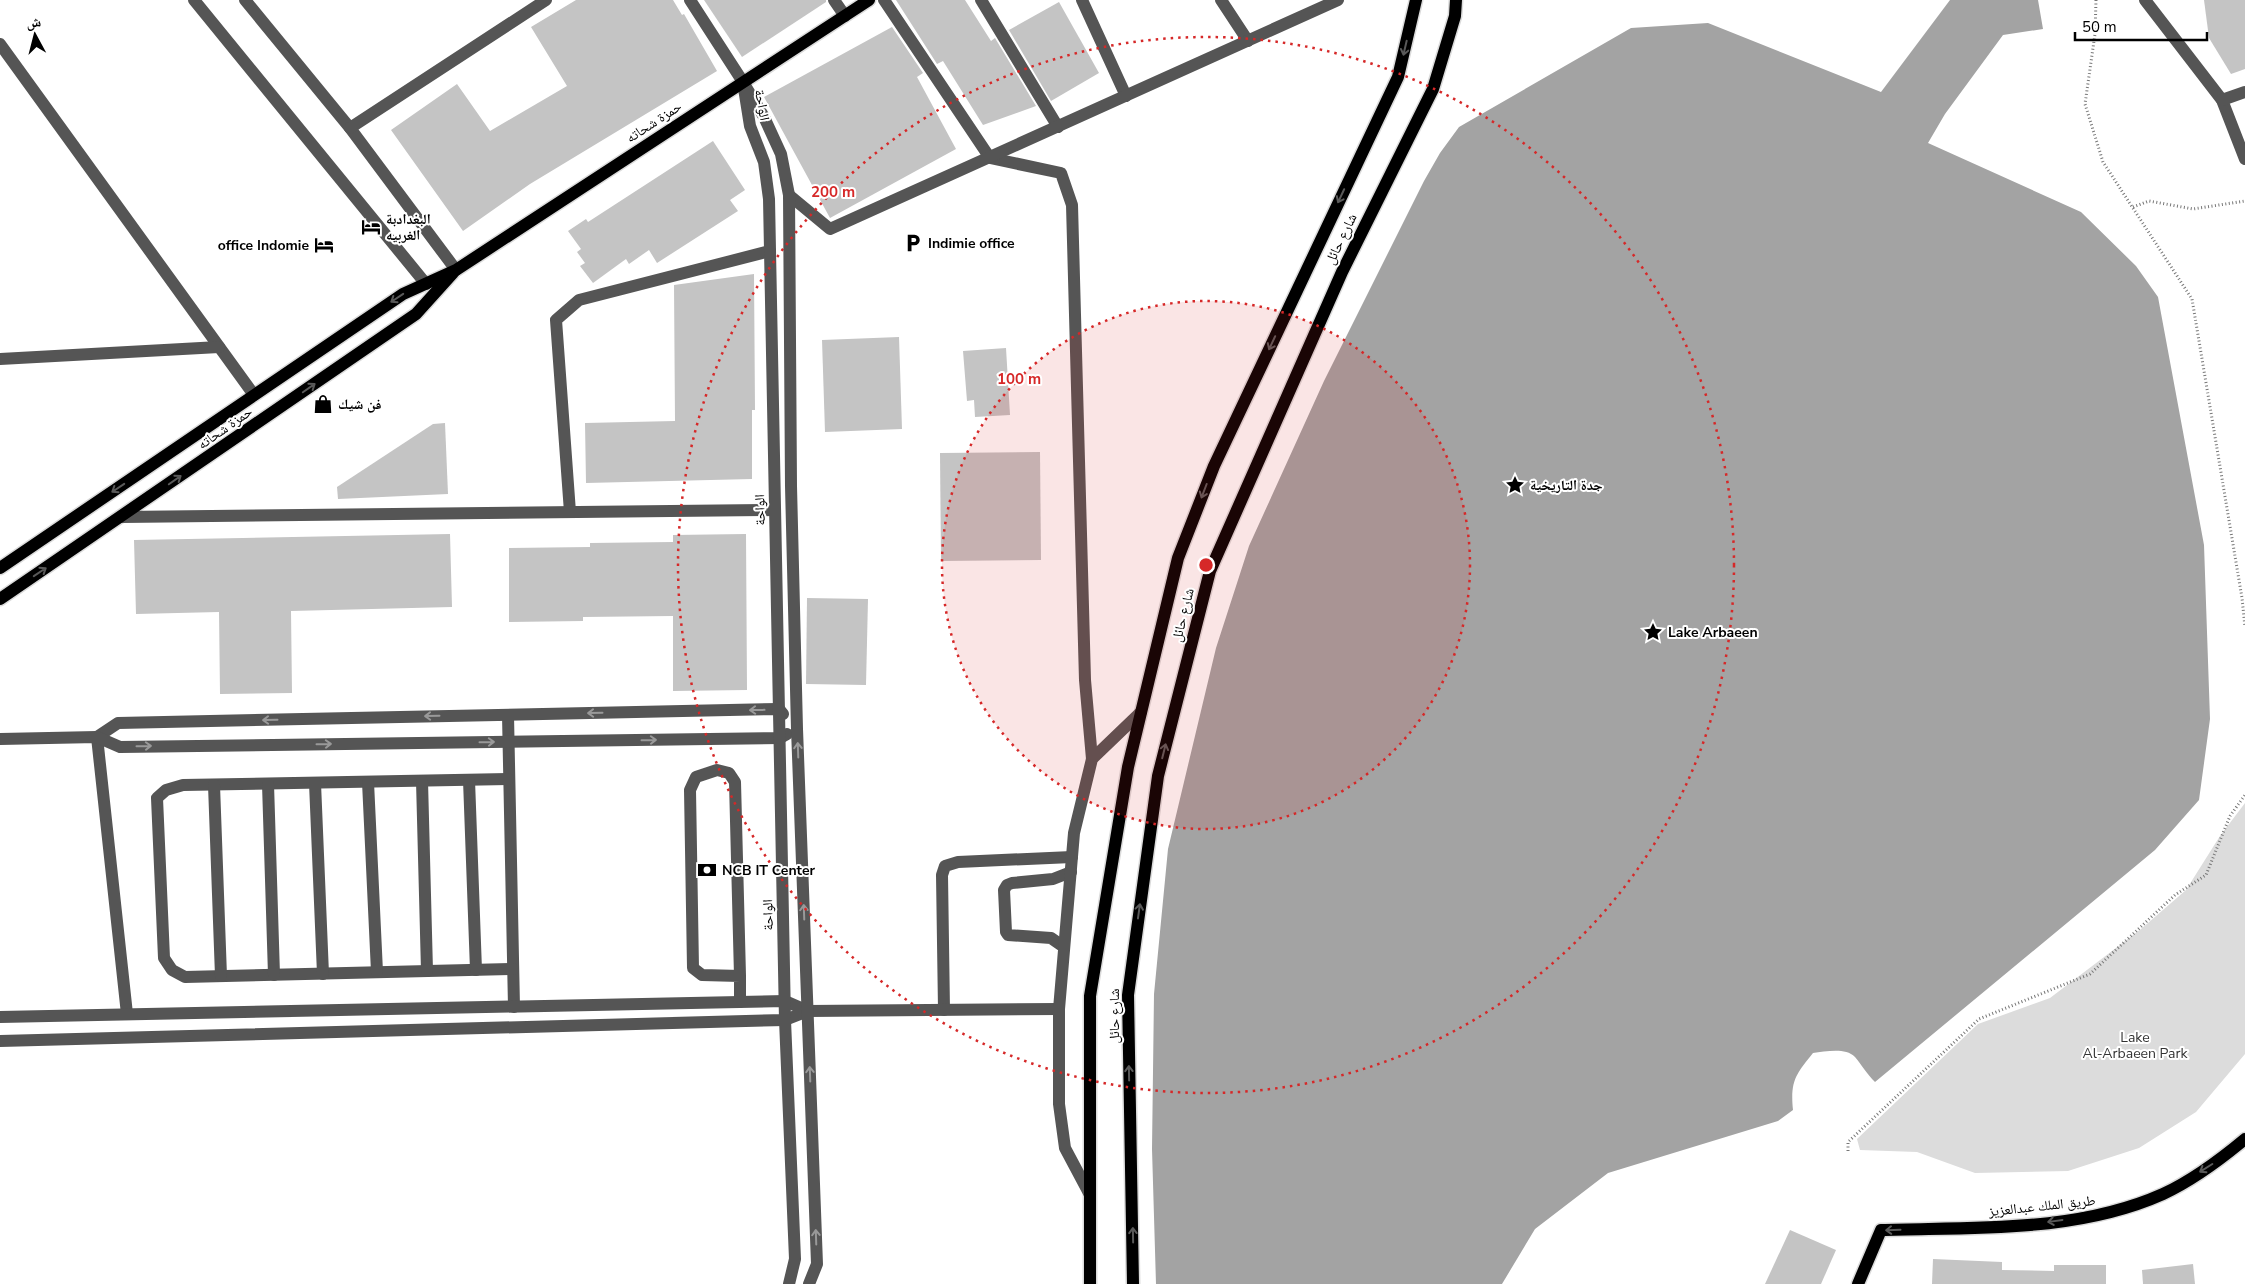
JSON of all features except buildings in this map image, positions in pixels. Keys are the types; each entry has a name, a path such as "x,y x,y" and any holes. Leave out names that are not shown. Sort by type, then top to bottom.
{"main road":[{"name":"حمزة شحاته","path":"0,568 403,294 456,270 869,0"},
{"name":"شارع حائل","path":"1090,1284 1090,996 1128,767 1178,558 1214,466 1398,77 1416,0"},
{"name":"شارع حائل","path":"1133,1284 1128,995 1158,776 1210,571 1342,272 1434,89 1455,16 1456,0"},
{"name":"حمزة شحاته","path":"0,599 416,314 456,270"},
{"name":"طريق الملك عبدالعزيز","path":"1858,1284 1881,1230 2021,1226 2103,1214 2164,1194 2221,1158 2245,1139"}],"street":[{"path":"194,0 426,284"},
{"path":"245,0 350,128 456,270"},
{"path":"350,128 546,0"},
{"path":"690,0 743,82"},
{"path":"834,0 844,16"},
{"path":"884,0 990,158 1061,174 1072,205 1085,680 1092,759 1074,833 1059,1009 1059,1104 1065,1148 1090,1195"},
{"path":"981,0 1058,127"},
{"path":"1082,0 1126,96"},
{"path":"1221,0 1248,41"},
{"path":"789,195 830,229 1338,0"},
{"path":"2145,0 2222,100 2245,159"},
{"path":"0,44 254,395"},
{"name":"الواحة","path":"743,82 764,117 781,154 789,195 791,486 797,729 817,1264 809,1284"},
{"name":"الواحة","path":"743,82 750,126 764,162 769,199 785,1020 795,1259 789,1284"},
{"path":"2222,100 2245,92"},
{"path":"570,512 556,320 578,300 770,251"},
{"path":"0,359 219,347"},
{"path":"122,517 775,510"},
{"path":"0,739 97,737 120,746 508,742 780,738 797,729 779,710 118,723 97,737"},
{"path":"1092,759 1141,712"},
{"path":"508,715 514,1007"},
{"path":"97,737 127,1014"},
{"path":"740,976 702,975 693,968 690,790 692,782 696,777 717,770 729,773 735,782 740,976 740,1002"},
{"path":"508,779 183,785 166,790 157,798 164,958 172,970 185,977 513,969"},
{"path":"469,780 476,970"},
{"path":"422,781 427,971"},
{"path":"368,782 377,972"},
{"path":"315,783 323,974"},
{"path":"268,784 274,975"},
{"path":"214,785 222,976"},
{"path":"944,1010 942,875 945,866 958,862 1072,857"},
{"path":"1064,947 1051,938 1008,935 1006,932 1004,890 1007,885 1012,883 1053,879 1071,872"},
{"path":"0,1017 785,1001 808,1011"},
{"path":"0,1041 785,1020 808,1011 1059,1009"}],"path":[{"path":"2096,0 2095,34 2085,104 2104,162 2192,299 2242,598 2245,627"},
{"path":"2133,207 2149,201 2193,209 2245,201"},
{"path":"1848,1151 1848,1142 1979,1019 2090,974 2175,895 2206,875 2230,816 2245,795"}],"green space":[{"name":"Lake Al-Arbaeen Park","path":"2245,803 2245,1054 2196,1112 2139,1148 2068,1171 1975,1173 1917,1152 1860,1150 1857,1139 1978,1024 2050,998 2141,929 2186,890 2220,836"}],"shaded area":[{"path":"1950,0 2038,0 2043,29 2003,35 1945,114 1928,143 2081,212 2136,266 2158,297 2204,545 2210,719 2199,800 2155,850 1875,1082 1851,1054 1840,1051 1813,1053 1795,1078 1792,1092 1793,1110 1778,1121 1608,1173 1535,1229 1502,1284 1156,1284 1152,1149 1154,994 1168,849 1216,648 1249,546 1324,381 1424,181 1440,153 1459,127 1631,28 1708,23 1881,92"}],"place":[{"name":"البغدادبة الغربيه","path":"371,227"},
{"name":"Indimie office","path":"913,243"},
{"name":"office Indomie","path":"324,245"},
{"name":"فن شيك","path":"323,404"},
{"name":"جدة التاريخية","path":"1515,485"},
{"name":"Lake Arbaeen","path":"1653,632"},
{"name":"NCB IT Center","path":"707,870"}]}
